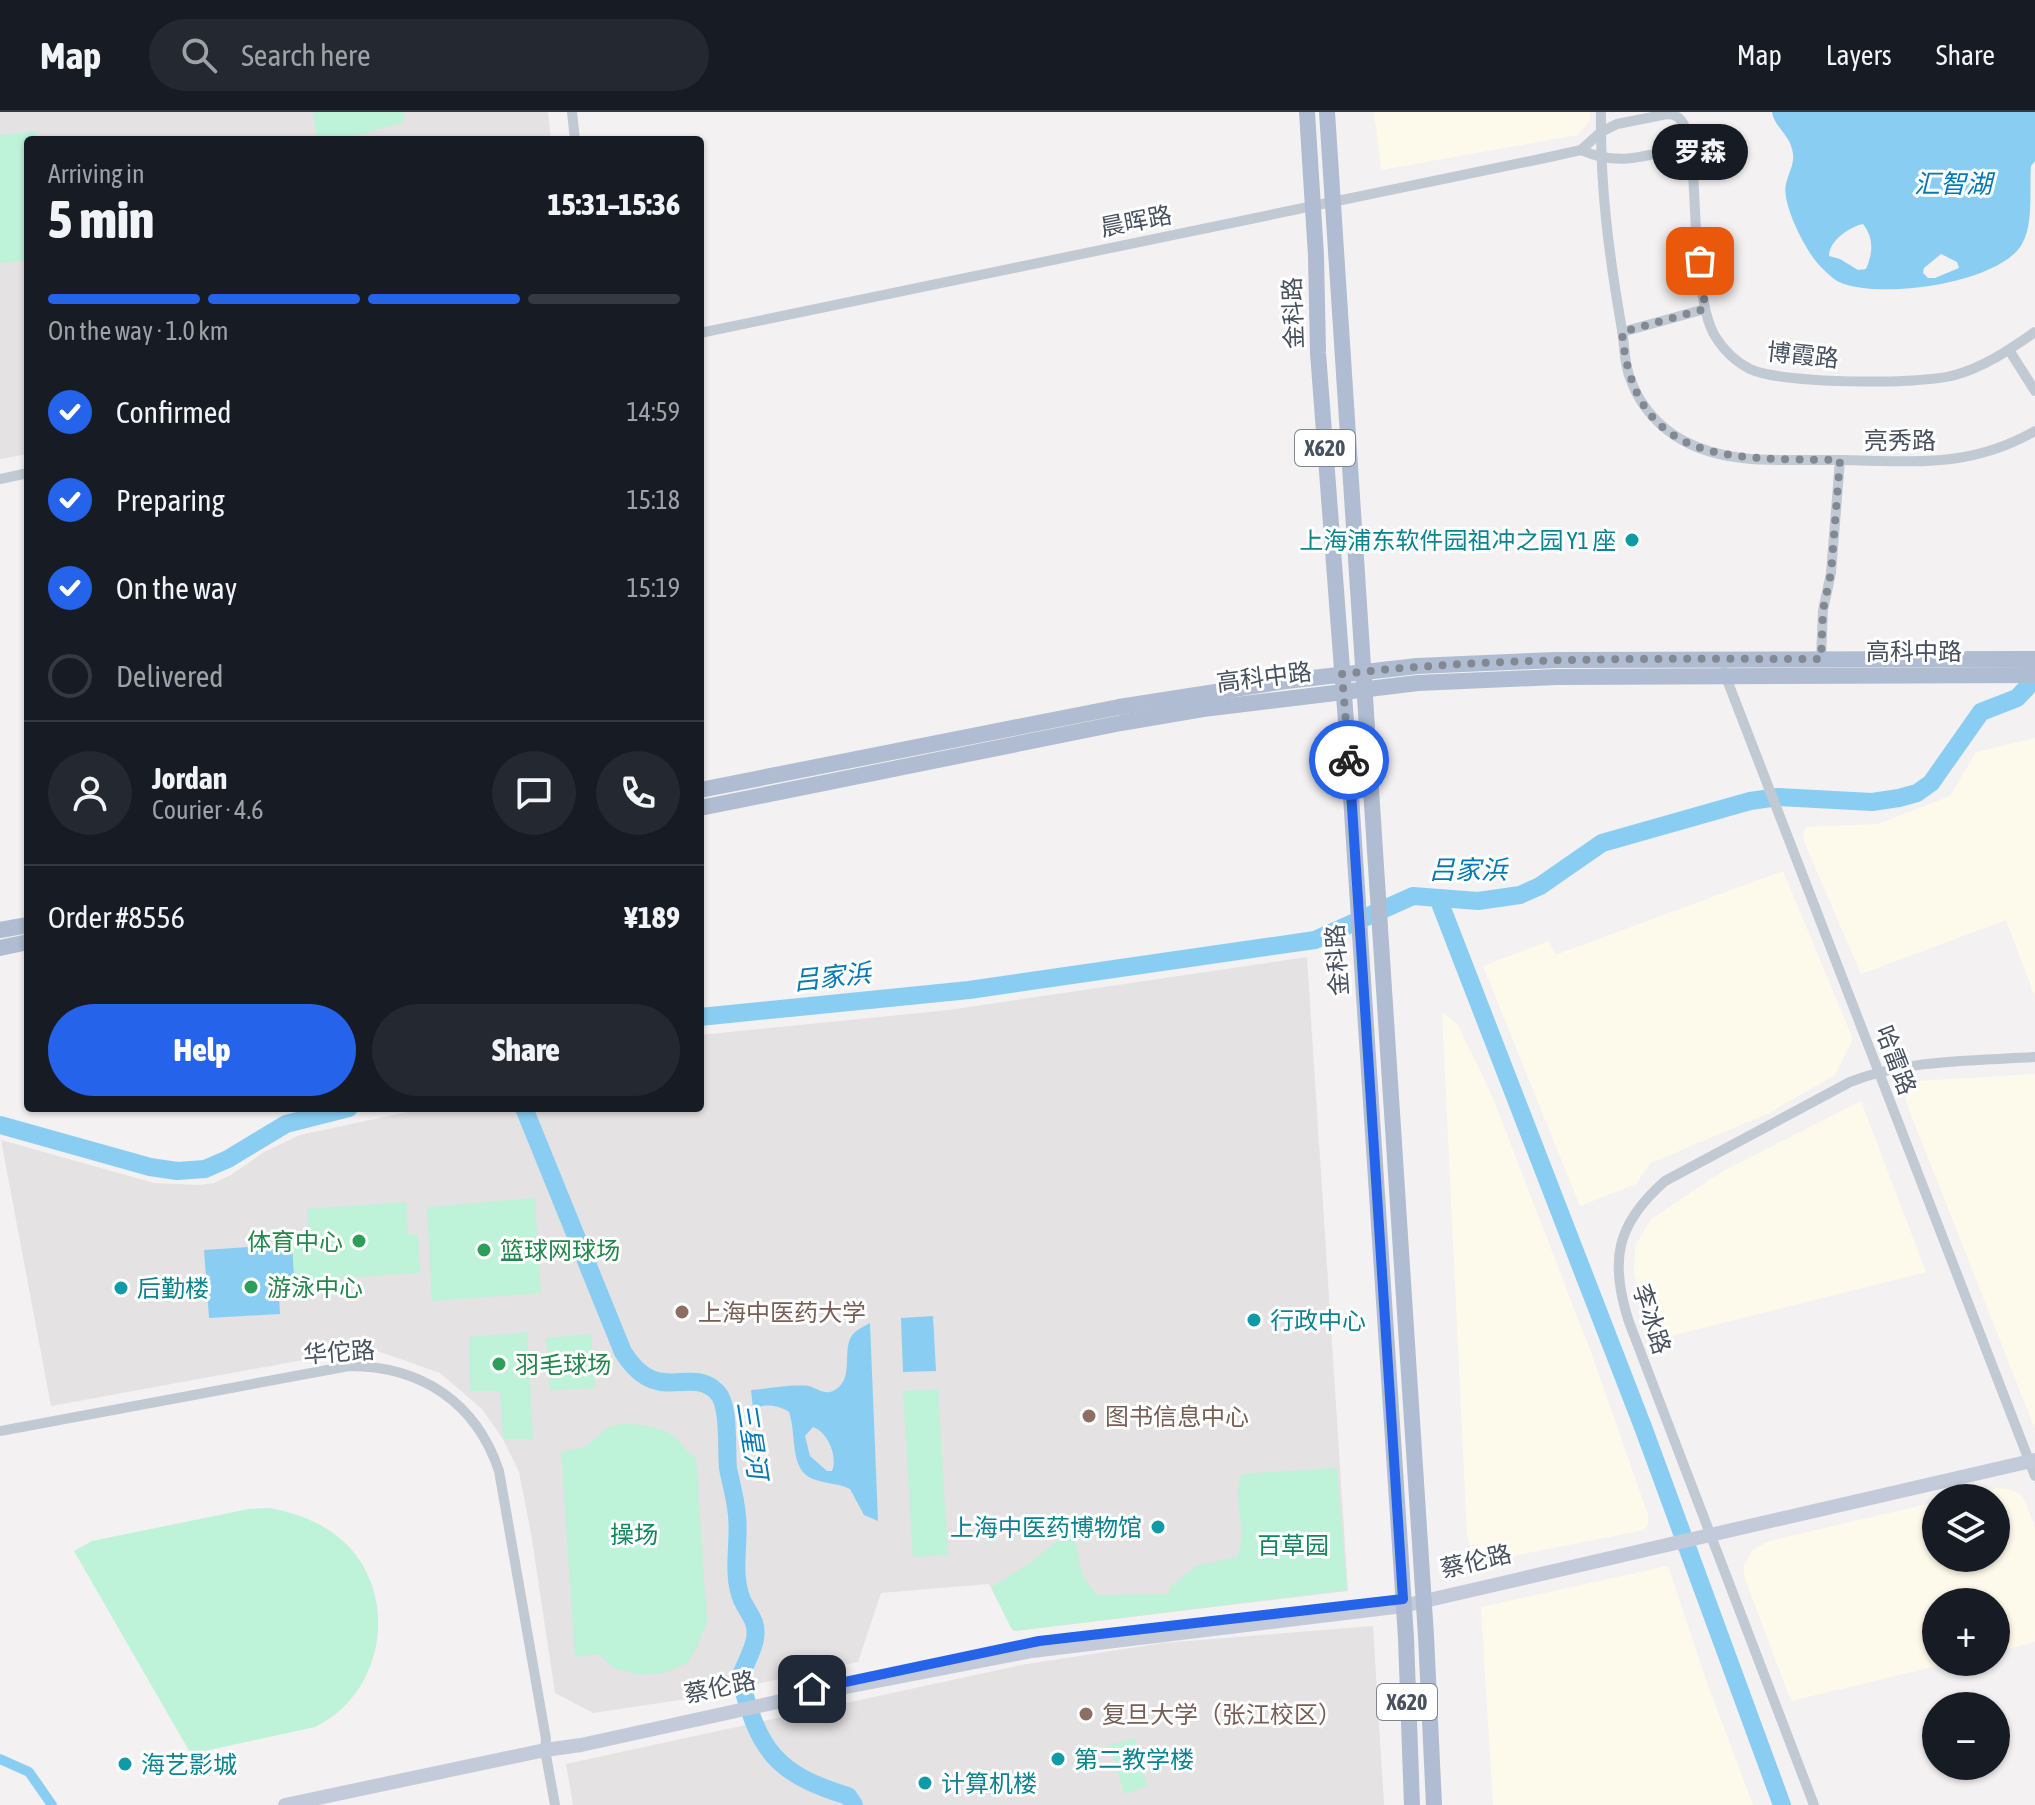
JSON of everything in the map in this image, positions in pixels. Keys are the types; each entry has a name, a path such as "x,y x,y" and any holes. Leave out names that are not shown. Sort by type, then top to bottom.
{"main road":[{"name":"金科路","path":"1307,112 1318,353 1358,901 1403,1602 1412,1805"},
{"name":"金科路","path":"1327,112 1434,1805"},
{"name":"高科中路","path":"704,789 1202,692 1364,680 1466,663 2035,659"},
{"name":"高科中路","path":"1364,680 1418,683 1541,677 2035,675"},
{"name":"高科中路","path":"704,807 1121,723 1343,682"},
{"path":"0,930 24,926"},
{"path":"0,948 24,943"}],"street":[{"path":"572,112 575,136"},
{"name":"亮秀路","path":"1601,112 1600,158 1612,283 1625,364 1640,400 1664,428 1683,441 1724,455 1935,461 1966,458 2003,448 2035,431"},
{"path":"1674,114 1685,127 1690,146 1621,160 1600,158 1581,150 1601,132 1617,124 1674,114"},
{"name":"博霞路","path":"1690,146 1705,309 1714,335 1730,354 1750,369 1776,377 1930,380 1971,370 2035,332"},
{"name":"晨晖路","path":"704,332 1581,150"},
{"path":"1622,332 1705,309"},
{"path":"2009,350 2035,391"},
{"path":"1821,659 1823,610 1832,565 1840,460"},
{"path":"0,479 24,474"},
{"name":"哈雷路","path":"1720,659 1878,1071 2032,1458 2035,1476"},
{"name":"李冰路","path":"1814,1805 1705,1534 1623,1304 1617,1263 1620,1241 1644,1199 1665,1181 1850,1082 1902,1066 2035,1057"},
{"name":"华佗路","path":"0,1431 349,1366 404,1373 442,1392 474,1422 486,1440 499,1471 546,1739 545,1750"},
{"name":"华佗路","path":"0,1437 349,1372 403,1379 430,1392 457,1411 470,1426 494,1472 536,1718 555,1805"},
{"name":"蔡伦路","path":"285,1805 556,1750 1039,1641 1403,1602 2032,1458"}],"shaded area":[{"path":"0,112 548,112 551,136 24,136 24,455 0,459"},
{"path":"1374,112 1590,112 1590,120 1578,135 1381,170"},
{"path":"2035,738 2035,997 2006,920 1861,974 1805,844 1803,834 1806,827 1878,824 1950,796 1976,752"},
{"path":"1783,871 1853,1039 1835,1075 1769,1113 1651,1163 1636,1184 1580,1206 1483,966 1549,941 1555,955"},
{"name":"上海中医药大学","path":"1307,957 1348,1591 1013,1631 989,1584 881,1593 858,1662 686,1699 593,1713 555,1693 519,1472 503,1439 482,1409 440,1373 369,1348 51,1406 1,1140 154,1183 200,1185 231,1175 264,1152 300,1135 407,1112 704,1112 704,1035 949,1010"},
{"path":"1442,1012 1458,1025 1493,1098 1592,1355 1648,1515 1648,1525 1644,1530 1503,1558 1490,1559 1471,1549 1467,1535"},
{"path":"2035,1074 2035,1429 1906,1102 1905,1092 1907,1085 1918,1081"},
{"path":"1861,1101 1926,1272 1654,1340 1634,1275 1635,1246 1651,1219 1721,1172"},
{"path":"2010,1489 2025,1501 2035,1528 2035,1642 2010,1648 2010,1588 1922,1588 1922,1669 1791,1701 1744,1576 1744,1565 1752,1550 1769,1541 1922,1505 1922,1572 2010,1572"},
{"path":"1668,1566 1753,1805 1493,1805 1481,1607"},
{"name":"复旦大学（张江校区）","path":"1373,1626 1384,1805 573,1805 566,1764 1021,1665 1163,1643"}],"green space":[{"path":"313,112 403,112 404,122 354,136 316,135"},
{"path":"36,131 37,136 24,136 24,260 0,263 0,135"},
{"name":"篮球网球场","path":"535,1198 541,1293 432,1301 427,1207"},
{"name":"体育中心","path":"406,1202 408,1235 418,1235 420,1273 294,1281 291,1242 309,1240 307,1209"},
{"name":"羽毛球场","path":"527,1332 533,1439 503,1439 500,1391 470,1391 469,1337"},
{"path":"591,1334 595,1388 550,1390 546,1338"},
{"path":"938,1389 948,1555 913,1557 903,1391"},
{"name":"操场","path":"643,1425 666,1432 696,1457 707,1622 688,1662 664,1673 640,1675 614,1668 599,1654 575,1657 561,1452 585,1447 609,1427"},
{"name":"百草园","path":"1337,1468 1347,1590 1016,1631 1011,1628 991,1587 1031,1563 1054,1543 1073,1534 1083,1577 1097,1595 1171,1594 1169,1588 1196,1566 1237,1557 1242,1536 1238,1494 1242,1474"},
{"path":"270,1508 303,1517 324,1527 351,1549 366,1571 375,1596 378,1621 376,1647 368,1671 355,1694 337,1712 315,1727 191,1754 74,1551 92,1541 249,1509"},
{"path":"1135,1738 1147,1786 1124,1794 1110,1745"}],"water":[{"name":"汇智湖","path":"1772,112 2035,112 2035,161 2031,166 2030,216 2026,236 2009,258 1989,269 1936,285 1881,289 1839,282 1814,259 1791,215 1785,192 1793,154 1788,139","holes":["1863,224 1871,246 1866,269 1858,270 1829,256 1832,245 1841,236","1941,254 1957,262 1959,268 1928,278 1923,273 1924,268"]},
{"name":"游泳中心","path":"292,1244 295,1293 279,1295 280,1314 209,1318 204,1250"},
{"path":"933,1316 936,1371 903,1372 901,1318"},
{"path":"870,1323 878,1521 864,1515 850,1489 818,1481 805,1474 797,1460 789,1412 771,1406 753,1409 751,1390 809,1386 824,1392 833,1391 844,1381 851,1336","holes":["813,1427 833,1452 832,1471 827,1471 810,1456 805,1436"]}],"waterway":[{"name":"吕家浜","path":"704,1017 969,990 1315,940 1413,896 1478,901 1520,895 1540,886 1602,843 1750,801 1778,797 1872,802 1917,793 1931,783 1981,712 2017,698 2035,679"},
{"path":"1438,898 1643,1427 1782,1805"},
{"name":"吕家浜","path":"0,1125 150,1167 177,1171 205,1169 228,1159 286,1124 333,1112"},
{"name":"三星河","path":"526,1112 623,1352 636,1369 649,1378 661,1382 707,1385 721,1398 726,1416 728,1468 738,1527 737,1579 756,1633 740,1678 763,1741 787,1768 823,1788 848,1796 854,1805"},
{"path":"0,1759 29,1772 52,1805"}],"way so far":[{"path":"1349,760 1342,674 1441,664 1556,660 1821,659 1823,610 1831,573 1840,460 1724,455 1683,441 1664,428 1640,400 1625,364 1622,332 1705,309 1700,261"}],"place":[{"name":"罗森","path":"1700,261"},
{"name":"上海浦东软件园祖冲之园 Y1 座","path":"1632,540"},
{"name":"体育中心","path":"359,1241"},
{"name":"篮球网球场","path":"484,1250"},
{"name":"游泳中心","path":"251,1287"},
{"name":"后勤楼","path":"121,1288"},
{"name":"上海中医药大学","path":"682,1312"},
{"name":"行政中心","path":"1254,1320"},
{"name":"羽毛球场","path":"499,1364"},
{"name":"图书信息中心","path":"1089,1416"},
{"name":"上海中医药博物馆","path":"1158,1527"},
{"name":"复旦大学（张江校区）","path":"1086,1714"},
{"name":"第二教学楼","path":"1058,1759"},
{"name":"海艺影城","path":"125,1764"},
{"name":"计算机楼","path":"925,1783"}],"route":[{"path":"812,1689 1039,1641 1403,1599 1349,760"}]}
